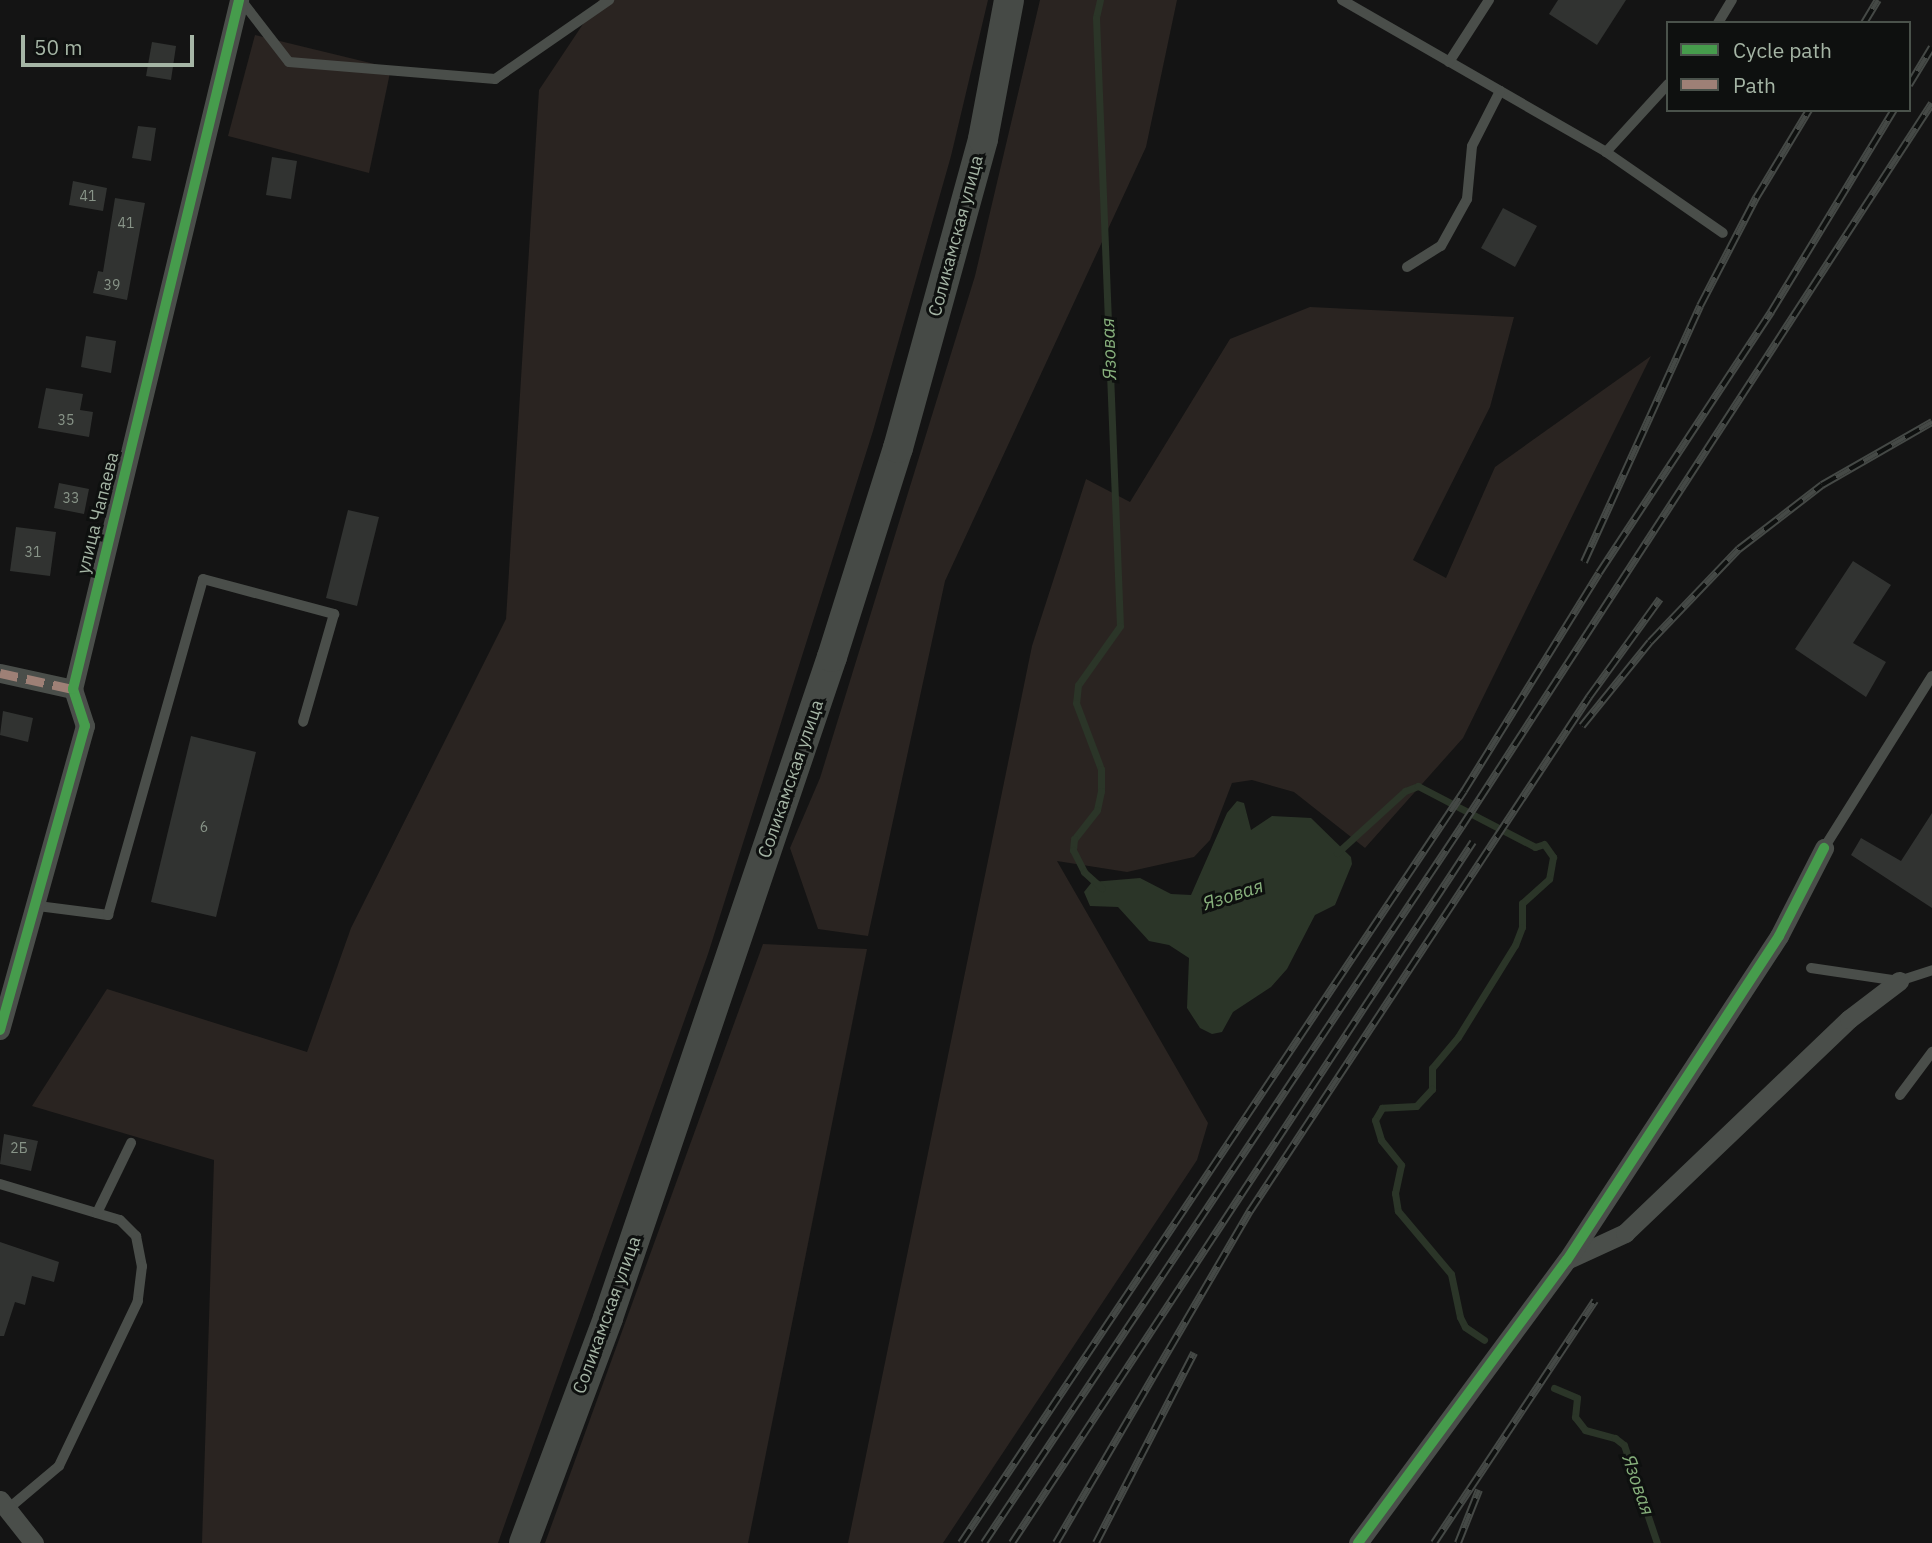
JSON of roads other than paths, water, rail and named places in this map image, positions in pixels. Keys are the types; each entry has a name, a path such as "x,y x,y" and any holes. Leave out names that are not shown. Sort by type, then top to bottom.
{"main road":[{"name":"Соликамская улица","path":"524,1543 612,1305 832,657 898,447 983,139 1009,0"}],"street":[{"name":"улица Чапаева","path":"74,689 240,0"},
{"path":"0,673 74,689 85,726 38,906 0,1030"},
{"path":"1358,1543 1567,1260 1779,936 1824,848"},
{"path":"1567,1260 1625,1233 1830,1037 1899,981"},
{"path":"4,1504 34,1543"}],"lane":[{"path":"240,0 289,62 495,79 609,0"},
{"path":"1342,0 1606,152 1723,233"},
{"path":"1449,62 1489,0"},
{"path":"1719,21 1732,0"},
{"path":"1606,152 1666,86"},
{"path":"1406,267 1441,246 1467,199 1472,146 1500,91"},
{"path":"38,906 108,915 203,579 334,614 303,722"},
{"path":"1824,848 1932,676"},
{"path":"1811,968 1899,981 1932,970"},
{"path":"1900,1095 1932,1052"},
{"path":"97,1213 131,1143"},
{"path":"0,1184 120,1220 136,1236 142,1266 138,1301 59,1466 4,1504"}],"water":[{"path":"1237,801 1244,803 1251,830 1272,816 1311,818 1351,857 1352,864 1335,905 1315,915 1287,969 1271,987 1233,1012 1222,1032 1212,1034 1200,1028 1187,1008 1189,958 1169,945 1149,941 1118,907 1090,906 1084,892 1092,882 1140,878 1171,894 1191,895 1227,813"}],"waterway":[{"name":"Язовая","path":"1100,0 1096,18 1120,626 1078,685 1076,703 1101,769 1101,791 1097,810 1074,839 1073,850 1084,872 1102,888"},
{"name":"Язовая","path":"1337,853 1405,791 1418,786 1535,847 1544,844 1553,857 1549,879 1522,903 1522,927 1515,945 1458,1037 1432,1068 1432,1089 1416,1106 1382,1108 1375,1120 1381,1140 1401,1165 1395,1193 1398,1211 1451,1274 1460,1317 1465,1327 1484,1340"},
{"name":"Язовая","path":"1554,1388 1577,1398 1575,1417 1585,1430 1615,1438 1624,1445 1657,1543"}],"railway":[{"path":"1865,21 1878,0"},
{"path":"1911,82 1932,47"},
{"path":"984,1543 1462,826 1932,103"},
{"path":"1584,562 1700,306 1756,198 1808,112"},
{"path":"961,1543 1464,791 1599,573 1771,312 1893,112"},
{"path":"1582,726 1650,642 1739,549 1822,485 1932,422"},
{"path":"1056,1543 1250,1211 1589,697 1660,599"},
{"path":"1012,1543 1473,842"},
{"path":"1434,1543 1595,1301"},
{"path":"1096,1543 1194,1353"},
{"path":"1458,1543 1479,1490"}]}
